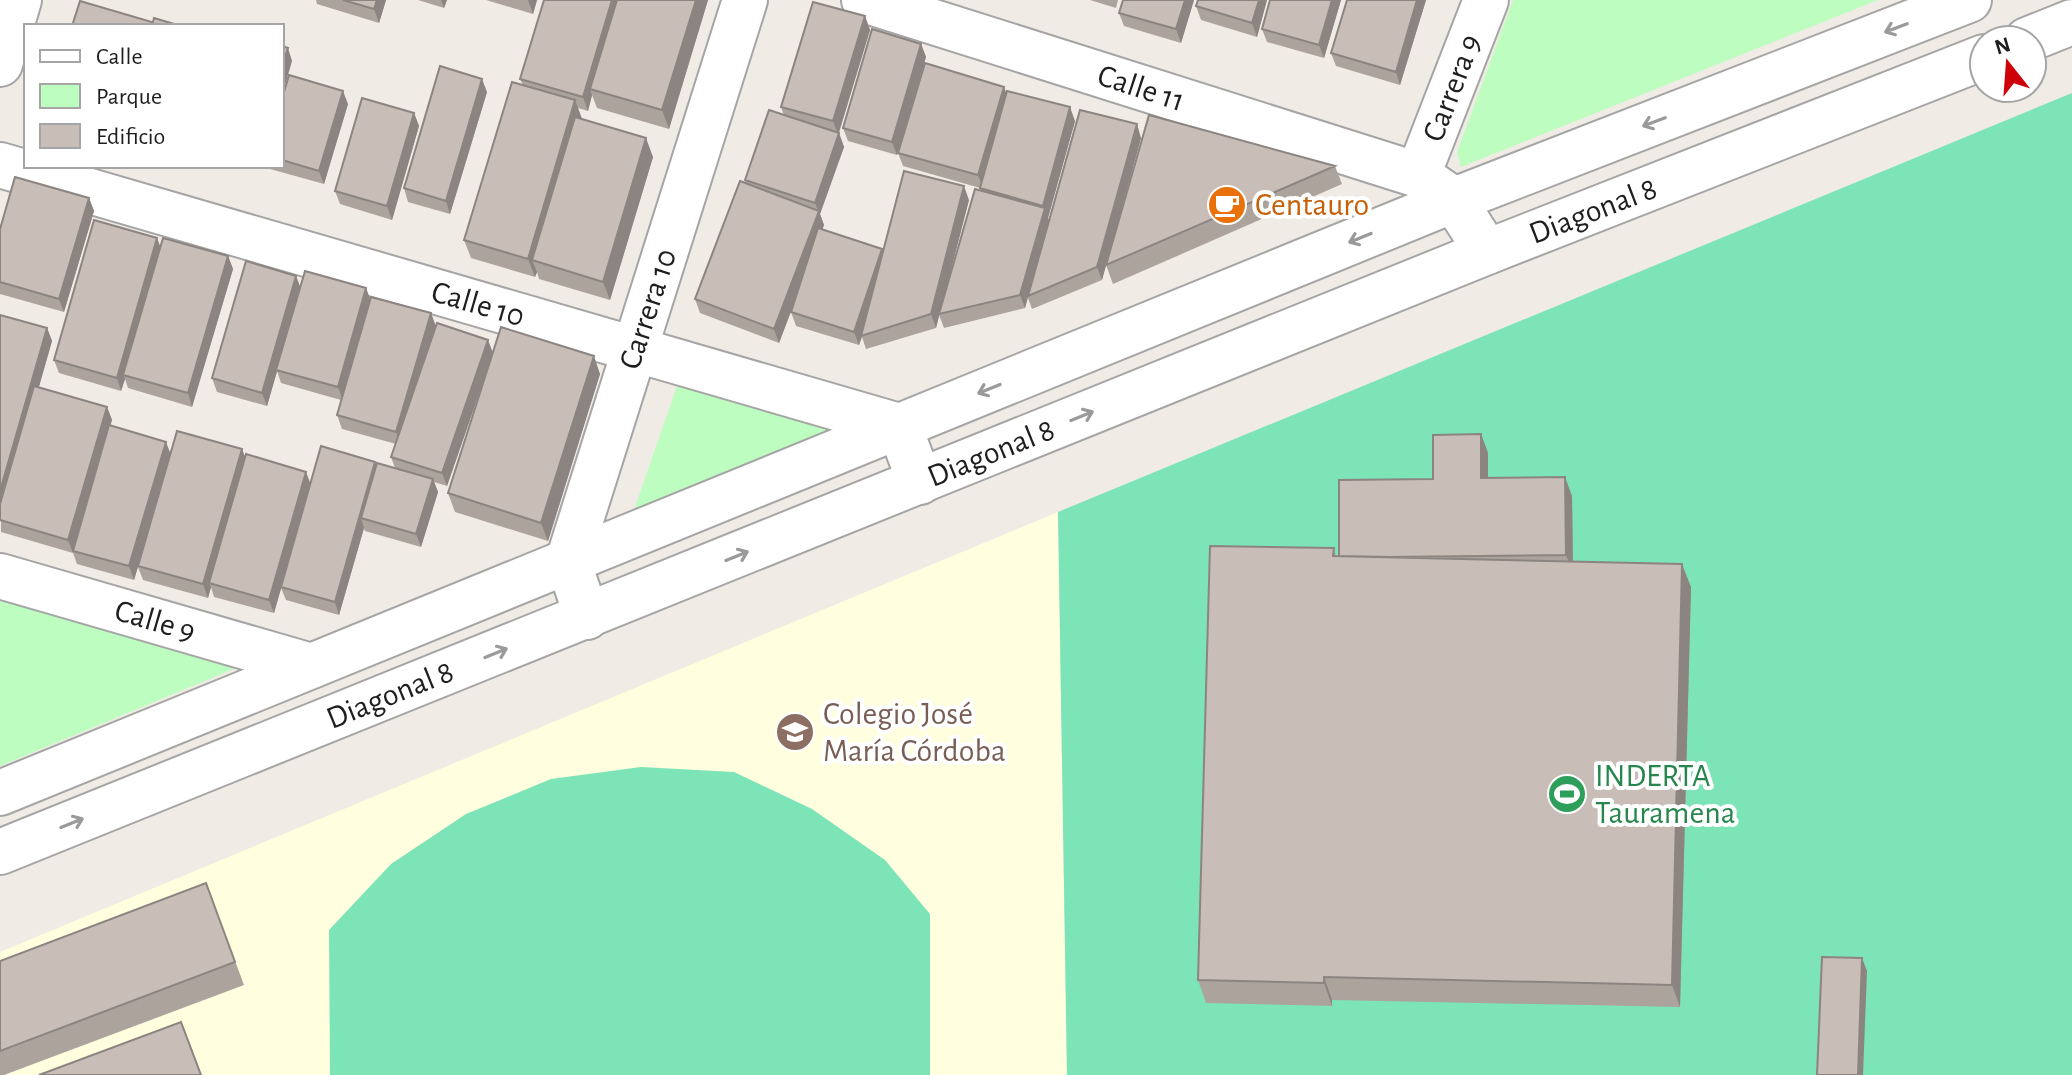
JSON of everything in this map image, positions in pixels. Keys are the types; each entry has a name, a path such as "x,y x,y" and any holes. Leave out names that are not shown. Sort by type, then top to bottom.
{"street":[{"path":"0,64 19,0"},
{"name":"Carrera 10","path":"568,561 745,0"},
{"name":"Calle 11","path":"864,0 1418,175 1454,200"},
{"name":"Carrera 9","path":"1418,175 1486,0"},
{"name":"Diagonal 8","path":"0,793 1454,200 1969,0"},
{"path":"2048,32 2072,22"},
{"name":"Diagonal 8","path":"0,852 1487,252 1968,63"},
{"name":"Calle 10","path":"0,165 899,426"},
{"path":"1454,200 1487,252"},
{"path":"899,426 920,482"},
{"path":"568,561 587,617"},
{"name":"Calle 9","path":"0,576 311,666"}],"shaded area":[{"name":"Colegio José María Córdoba","path":"1058,512 1067,1075 0,1075 0,952"}],"green space":[{"path":"1513,0 1878,0 1461,167 1457,152"},
{"name":"INDERTA Tauramena","path":"2072,93 2072,1075 1067,1075 1058,512"},
{"path":"679,380 850,431 633,513"},
{"path":"0,590 241,666 0,766"},
{"path":"641,767 734,772 812,809 885,860 930,914 930,1075 330,1075 329,930 391,864 466,814 551,779"}],"building":[{"path":"343,0 377,0 374,9"},
{"path":"544,0 612,0 583,97 520,79"},
{"path":"617,0 696,0 662,110 590,89"},
{"path":"1123,0 1185,0 1176,29 1119,13"},
{"path":"1198,0 1259,0 1252,23 1196,6"},
{"path":"1270,0 1332,0 1319,45 1262,29"},
{"path":"1347,0 1417,0 1396,72 1331,53"},
{"path":"80,1 152,22 151,24 73,24"},
{"path":"813,2 865,16 833,121 781,107"},
{"path":"154,18 174,24 152,24"},
{"path":"872,29 921,44 892,142 843,128"},
{"path":"925,63 1004,87 978,175 898,153"},
{"path":"440,66 482,79 446,201 404,188"},
{"path":"289,75 343,91 319,171 284,161 284,92"},
{"path":"512,82 575,100 528,259 464,240"},
{"path":"1007,91 1070,107 1043,206 980,188"},
{"path":"362,98 414,113 387,206 335,191"},
{"path":"769,110 839,133 815,203 745,180"},
{"path":"1080,110 1137,124 1097,267 1028,296"},
{"path":"1149,115 1335,166 1106,265"},
{"path":"575,117 646,138 603,282 532,260"},
{"path":"904,171 964,186 931,314 861,336"},
{"path":"15,177 89,198 59,299 0,282 0,229"},
{"path":"740,181 819,211 774,329 695,299"},
{"path":"975,189 1045,208 1020,295 939,314"},
{"path":"94,220 157,238 117,378 54,360"},
{"path":"818,228 882,249 854,332 791,312"},
{"path":"163,238 228,256 188,393 123,375"},
{"path":"246,261 296,276 262,393 212,378"},
{"path":"305,271 366,288 338,387 276,370"},
{"path":"371,297 431,313 396,432 337,415"},
{"path":"0,315 47,328 0,491"},
{"path":"437,323 488,340 442,473 391,457"},
{"path":"501,327 594,356 541,523 448,493"},
{"path":"34,386 107,407 68,540 0,520 0,504"},
{"path":"109,425 166,442 129,566 73,551"},
{"path":"177,431 242,449 203,584 138,566"},
{"path":"1481,434 1481,478 1565,477 1566,555 1339,556 1339,480 1433,479 1433,435"},
{"path":"321,446 375,462 335,602 281,587"},
{"path":"246,454 306,472 269,600 209,583"},
{"path":"377,463 433,479 416,534 361,518"},
{"path":"1210,546 1334,548 1333,556 1682,564 1672,985 1324,977 1324,983 1198,980"},
{"path":"206,883 235,962 0,1051 0,961"},
{"path":"1822,957 1862,958 1858,1075 1817,1075"},
{"path":"181,1022 201,1075 39,1075"}],"place":[{"name":"Centauro","path":"1227,205"},
{"name":"Colegio José María Córdoba","path":"795,732"},
{"name":"INDERTA Tauramena","path":"1567,794"}]}
